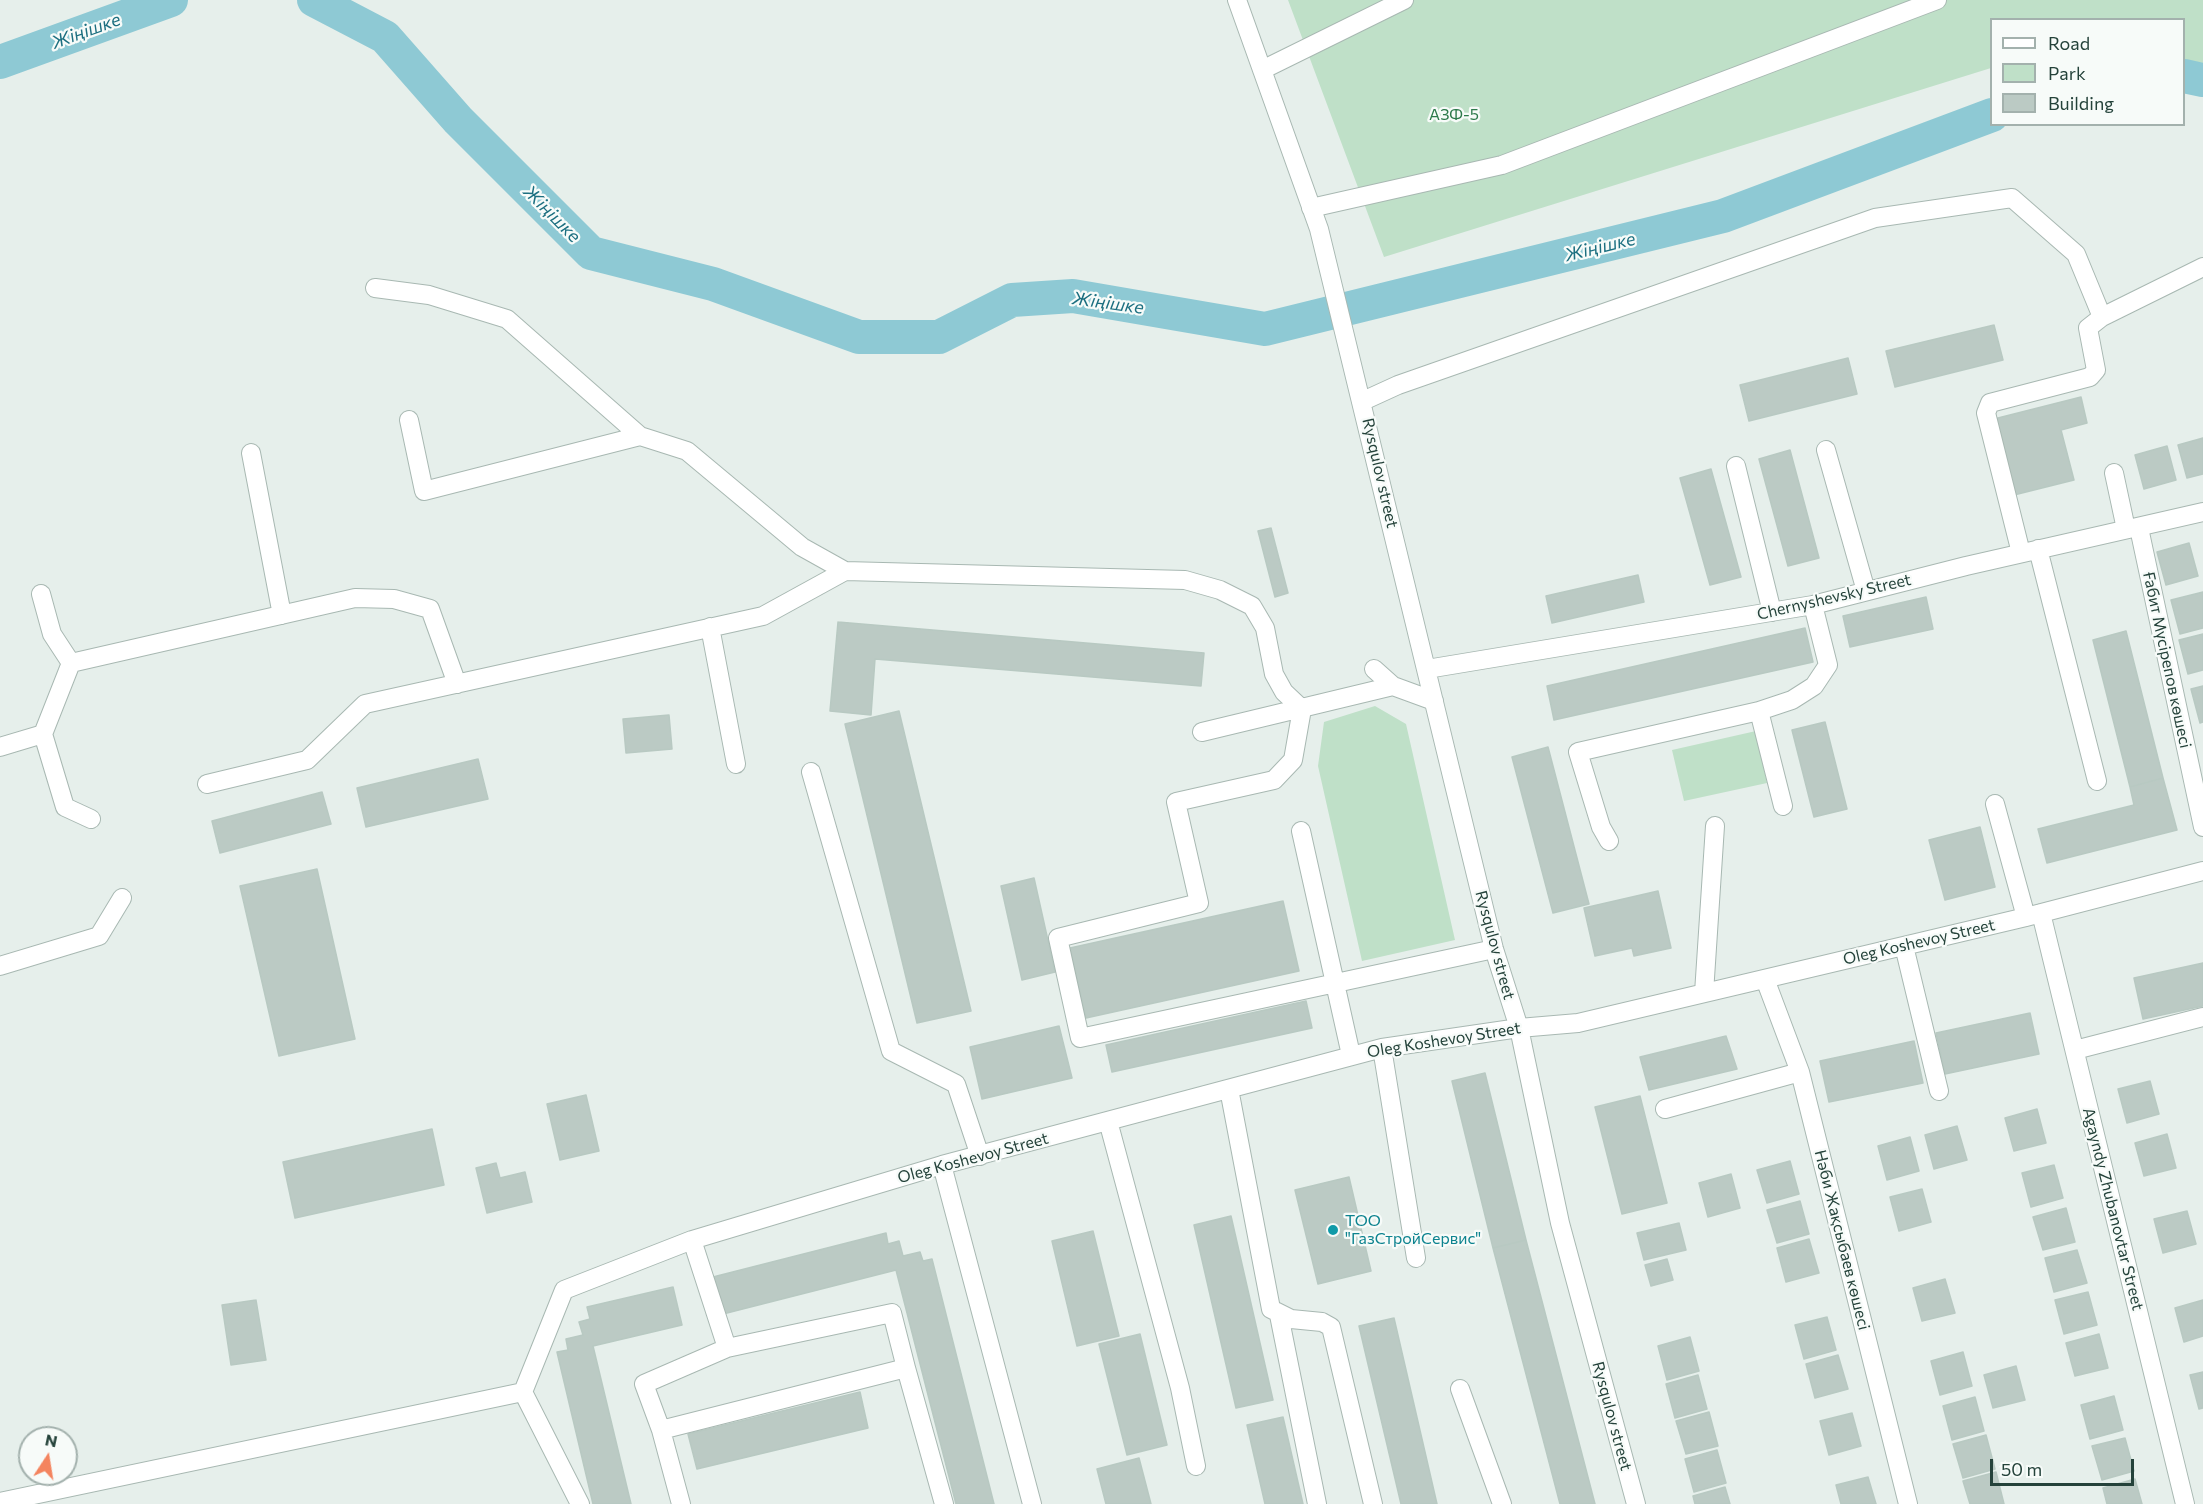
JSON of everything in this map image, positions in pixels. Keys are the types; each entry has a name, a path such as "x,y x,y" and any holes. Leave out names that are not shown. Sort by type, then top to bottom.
{"street":[{"name":"Rysqulov street","path":"1237,0 1319,229 1361,393 1494,949 1519,1028 1560,1223 1636,1504"},
{"path":"1262,70 1404,0"},
{"path":"1311,208 1502,165 1937,0"},
{"path":"1361,393 1398,385 1875,218 2012,198 2076,254 2102,317"},
{"path":"2097,781 2030,551 1986,413 1990,403 2090,377 2096,370 2088,328 2102,317 2203,267"},
{"path":"375,288 429,295 507,319 640,436 687,451 802,546 845,571 1185,580 1220,590 1252,606 1265,628 1274,674 1284,692 1302,710"},
{"path":"409,420 424,491 640,436"},
{"path":"1826,450 1866,591"},
{"path":"252,453 282,615"},
{"path":"1736,466 1772,612"},
{"name":"Ғабит Мүсірепов көшесі","path":"2114,473 2132,528 2203,827"},
{"name":"Chernyshevsky Street","path":"1427,669 1813,605 2030,551 2203,512"},
{"path":"207,784 307,760 365,704 763,616 845,571"},
{"path":"41,594 52,634 71,663"},
{"path":"71,663 356,598 394,599 430,609 457,684"},
{"path":"1609,841 1601,827 1578,752 1759,711 1792,700 1814,686 1828,665 1813,605"},
{"path":"710,627 736,764"},
{"path":"71,663 43,735 65,807 91,819"},
{"path":"1374,669 1393,686 1434,701"},
{"path":"1202,732 1302,710 1393,686"},
{"path":"1302,710 1293,760 1274,780 1176,802 1199,903 1058,938 1080,1038 1494,949"},
{"path":"1759,711 1783,806"},
{"path":"0,747 43,735"},
{"path":"810,772 891,1051 956,1084 980,1156"},
{"name":"Agayndy Zhubanovtar Street","path":"1995,804 2034,915 2074,1050 2185,1504"},
{"path":"1704,993 1715,826"},
{"path":"1301,831 1351,1055"},
{"name":"Oleg Koshevoy Street","path":"523,1392 564,1290 692,1240 942,1165 1351,1055 1383,1048 1519,1028 1578,1023 2034,915 2203,871"},
{"path":"0,966 99,936 122,898"},
{"path":"1904,946 1939,1091"},
{"name":"Нәби Жақсыбаев көшесі","path":"1765,978 1800,1072 1908,1504"},
{"path":"2074,1050 2203,1017"},
{"path":"1383,1048 1416,1258"},
{"path":"1665,1109 1800,1072"},
{"path":"1228,1089 1271,1309 1291,1319 1322,1322 1331,1328 1373,1504"},
{"path":"1108,1121 1180,1388 1196,1466"},
{"path":"942,1165 1032,1504"},
{"path":"692,1240 727,1348"},
{"path":"681,1504 661,1430 644,1384 727,1348 892,1313 944,1504"},
{"path":"1279,1315 1317,1504"},
{"path":"661,1430 906,1368"},
{"path":"1460,1389 1502,1504"},
{"path":"0,1502 523,1392 580,1504"}],"green space":[{"name":"АЗФ-5","path":"1288,0 2203,0 2203,63 2185,62 2185,18 1990,18 1990,68 1384,257"},
{"path":"1375,706 1406,724 1455,940 1362,961 1318,766 1324,722"},
{"path":"1756,731 1767,783 1684,801 1672,750"}],"building":[{"path":"1994,325 2003,360 1895,387 1886,351"},
{"path":"1848,358 1857,394 1749,421 1740,385"},
{"path":"2081,397 2087,423 2061,430 2074,480 2014,495 1994,419"},
{"path":"2203,438 2203,474 2187,478 2178,445"},
{"path":"2167,446 2176,480 2144,489 2135,455"},
{"path":"1790,450 1819,558 1788,566 1759,459"},
{"path":"1711,469 1741,577 1710,585 1680,478"},
{"path":"1271,528 1288,593 1275,597 1258,531"},
{"path":"2189,543 2198,576 2166,585 2157,552"},
{"path":"1638,575 1644,602 1552,623 1546,596"},
{"path":"2203,592 2203,628 2180,634 2171,600"},
{"path":"1926,597 1933,629 1850,647 1843,616"},
{"path":"838,622 1204,653 1201,686 875,659 871,715 830,711"},
{"path":"1805,628 1813,662 1554,720 1547,686"},
{"path":"2126,631 2163,778 2130,787 2093,640"},
{"path":"2203,634 2203,670 2188,674 2179,640"},
{"path":"2203,686 2203,722 2200,723 2191,689"},
{"path":"899,711 971,1011 917,1023 845,724"},
{"path":"669,715 672,749 626,753 623,719"},
{"path":"1825,722 1847,809 1814,817 1792,730"},
{"path":"1548,747 1589,904 1553,913 1512,757"},
{"path":"478,759 488,799 366,827 357,788"},
{"path":"2163,778 2177,830 2047,863 2038,829 2134,805 2130,787"},
{"path":"322,792 331,824 220,853 212,821"},
{"path":"1980,827 1995,887 1945,900 1929,840"},
{"path":"317,869 355,1039 279,1056 240,886"},
{"path":"1034,878 1055,972 1022,980 1001,886"},
{"path":"1658,891 1671,948 1634,956 1632,948 1595,956 1584,908"},
{"path":"1283,901 1299,971 1086,1018 1070,948"},
{"path":"2203,963 2203,1006 2143,1019 2134,978"},
{"path":"1306,1001 1312,1028 1112,1072 1106,1045"},
{"path":"2030,1013 2039,1054 1945,1074 1936,1033"},
{"path":"1059,1026 1072,1078 982,1099 970,1047"},
{"path":"1726,1036 1737,1069 1649,1090 1640,1057"},
{"path":"1914,1041 1923,1083 1829,1102 1820,1061"},
{"path":"1485,1073 1526,1240 1493,1248 1452,1081"},
{"path":"2150,1081 2159,1114 2127,1123 2118,1089"},
{"path":"586,1095 599,1151 560,1160 547,1104"},
{"path":"1640,1096 1667,1203 1622,1214 1595,1107"},
{"path":"2037,1109 2046,1143 2014,1151 2005,1118"},
{"path":"1957,1126 1967,1160 1934,1169 1925,1135"},
{"path":"432,1129 444,1185 295,1218 283,1162"},
{"path":"2167,1134 2176,1168 2144,1176 2135,1143"},
{"path":"1910,1137 1919,1171 1887,1180 1878,1146"},
{"path":"1790,1161 1799,1194 1767,1203 1757,1170"},
{"path":"496,1163 500,1178 525,1172 532,1202 487,1213 476,1168"},
{"path":"2054,1165 2063,1198 2031,1207 2022,1173"},
{"path":"1731,1174 1740,1208 1708,1217 1699,1183"},
{"name":"ТОО \"ГазСтройСервис\"","path":"1349,1177 1371,1271 1318,1284 1295,1190"},
{"path":"1922,1189 1931,1222 1899,1231 1890,1197"},
{"path":"1800,1201 1809,1234 1777,1243 1767,1210"},
{"path":"2066,1208 2075,1242 2043,1250 2033,1217"},
{"path":"2187,1211 2196,1244 2163,1253 2154,1219"},
{"path":"1231,1216 1273,1400 1236,1408 1194,1225"},
{"path":"1679,1223 1686,1250 1644,1260 1637,1233"},
{"path":"1093,1231 1119,1336 1077,1346 1052,1241"},
{"path":"886,1233 888,1244 899,1241 903,1256 920,1252 923,1261 932,1259 994,1504 956,1504 896,1270 723,1314 713,1277"},
{"path":"1809,1239 1819,1273 1786,1282 1777,1248"},
{"path":"1526,1240 1595,1504 1560,1504 1493,1248"},
{"path":"2077,1250 2087,1283 2054,1292 2045,1258"},
{"path":"1667,1259 1673,1280 1651,1286 1645,1265"},
{"path":"1945,1279 1955,1313 1922,1321 1913,1288"},
{"path":"673,1287 682,1325 593,1346 631,1504 593,1504 557,1352 568,1350 566,1339 583,1335 579,1322 590,1319 587,1307"},
{"path":"2088,1292 2097,1325 2064,1334 2055,1300"},
{"path":"256,1300 266,1360 231,1365 222,1305"},
{"path":"2203,1300 2203,1336 2184,1342 2175,1308"},
{"path":"1827,1317 1836,1350 1804,1359 1795,1325"},
{"path":"1394,1318 1437,1504 1401,1504 1359,1326"},
{"path":"1140,1334 1167,1445 1127,1455 1099,1344"},
{"path":"2099,1334 2108,1368 2075,1376 2066,1343"},
{"path":"1690,1337 1699,1371 1667,1380 1658,1346"},
{"path":"1963,1352 1972,1386 1940,1395 1931,1361"},
{"path":"1838,1355 1848,1389 1815,1398 1806,1364"},
{"path":"2016,1366 2025,1400 1993,1408 1984,1375"},
{"path":"2203,1372 2203,1408 2199,1409 2190,1375"},
{"path":"1698,1375 1707,1409 1675,1418 1666,1384"},
{"path":"860,1392 868,1428 697,1469 688,1434"},
{"path":"2114,1396 2123,1430 2090,1439 2081,1405"},
{"path":"1975,1397 1984,1431 1952,1440 1943,1406"},
{"path":"1709,1412 1718,1446 1686,1454 1676,1421"},
{"path":"1852,1413 1861,1446 1829,1455 1820,1421"},
{"path":"1283,1417 1303,1504 1265,1504 1247,1425"},
{"path":"1986,1435 1995,1469 1963,1478 1953,1444"},
{"path":"2125,1438 2134,1471 2102,1480 2092,1446"},
{"path":"1717,1450 1726,1483 1694,1492 1685,1459"},
{"path":"1139,1458 1151,1504 1106,1504 1097,1469"},
{"path":"1996,1472 2004,1504 1970,1504 1963,1481"},
{"path":"1868,1477 1876,1504 1841,1504 1836,1485"},
{"path":"2135,1479 2142,1504 2107,1504 2103,1488"},
{"path":"1725,1487 1730,1504 1695,1504 1693,1496"}],"waterway":[{"name":"Жіңішке","path":"0,62 171,0"},
{"name":"Жіңішке","path":"314,0 385,37 458,120 591,253 713,284 859,337 939,337 1012,300 1073,296 1265,329 1723,216 1990,116"},
{"name":"Жіңішке","path":"2185,76 2203,80"}],"place":[{"name":"ТОО \"ГазСтройСервис\"","path":"1333,1230"}]}
